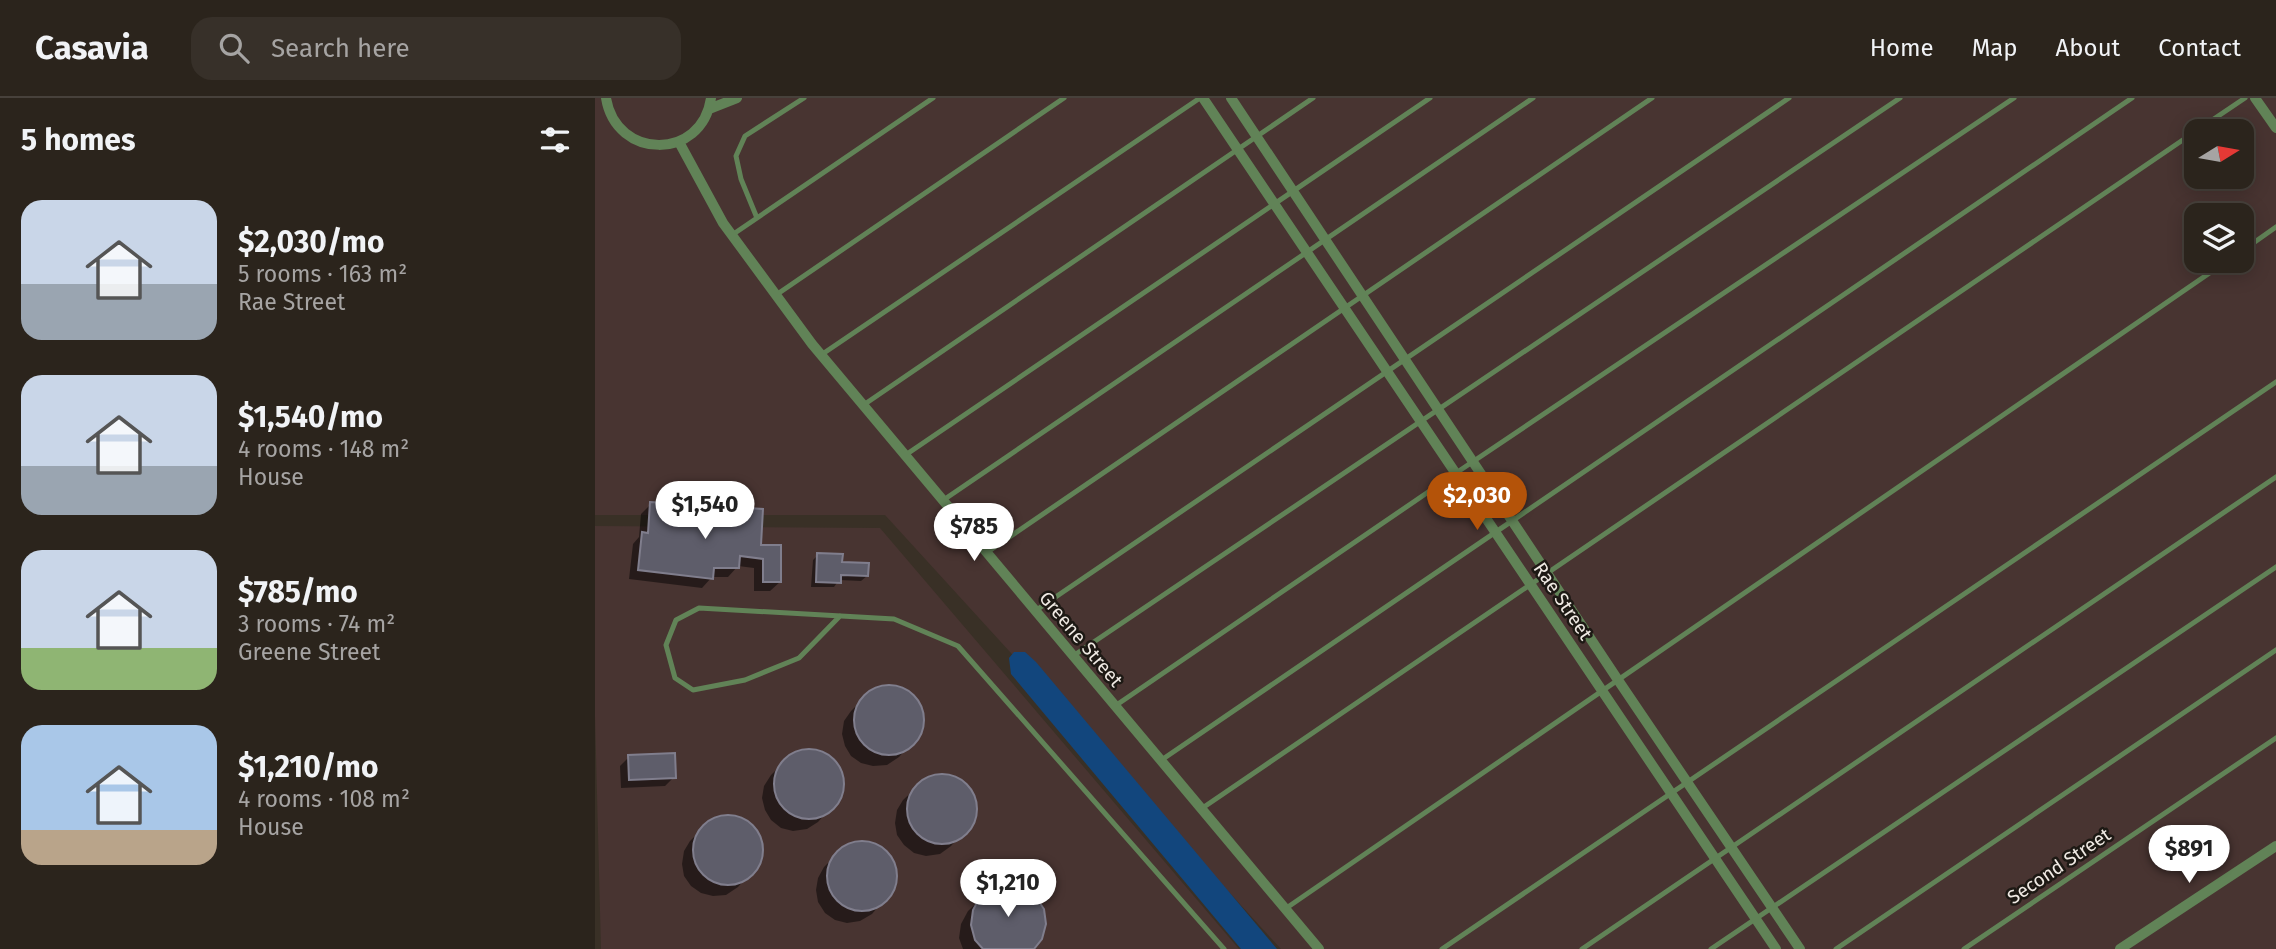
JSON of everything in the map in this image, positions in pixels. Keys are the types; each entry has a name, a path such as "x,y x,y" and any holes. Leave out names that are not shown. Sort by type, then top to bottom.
{"street":[{"path":"606,98 616,125 629,137 645,144 662,146 679,142 692,134 702,123 710,104 737,98"},
{"name":"Rae Street","path":"1202,98 1776,949"},
{"name":"Rae Street","path":"1231,98 1800,949"},
{"path":"2255,98 2276,128"},
{"name":"Greene Street","path":"679,142 723,223 821,355 1319,949"},
{"path":"2120,949 2276,846"}],"lane":[{"path":"757,218 741,180 736,156 745,136 804,98"},
{"path":"732,235 933,98"},
{"path":"776,295 1063,98"},
{"path":"821,355 1202,98"},
{"path":"862,406 1314,98"},
{"path":"904,456 1430,98"},
{"path":"942,501 1533,98"},
{"path":"986,553 1652,98"},
{"path":"1035,611 1789,98"},
{"path":"1073,656 1900,98"},
{"path":"1115,706 2014,98"},
{"path":"1160,761 2132,98"},
{"path":"2214,119 2245,98"},
{"path":"1201,809 2184,139"},
{"path":"2254,243 2276,227"},
{"path":"1285,909 2210,273"},
{"path":"1442,949 2276,382"},
{"path":"1582,949 2276,477"},
{"path":"1711,949 2276,567"},
{"path":"840,616 799,658 745,680 693,690 675,678 666,645 676,620 699,608 894,619 958,646 1224,949"},
{"path":"1836,949 2276,650"},
{"name":"Second Street","path":"1964,949 2276,738"}],"shaded area":[{"path":"595,98 2276,98 2276,949 1281,949 885,515 595,515"},
{"path":"595,526 880,528 1239,949 601,949 595,716"}],"water":[{"path":"1014,652 1025,652 1036,662 1277,949 1241,949 1011,674 1009,658"}],"building":[{"path":"650,502 763,509 761,545 781,545 781,582 763,582 763,559 740,556 739,568 714,568 713,579 638,570 642,532 648,533"},
{"path":"817,553 843,554 842,562 869,563 868,576 841,575 841,583 816,582"},
{"path":"889,685 914,695 924,720 914,745 889,755 864,745 854,720 864,695"},
{"path":"809,749 834,759 844,784 834,809 809,819 784,809 774,784 784,759"},
{"path":"675,753 676,778 629,780 628,755"},
{"path":"942,774 967,784 977,809 967,834 942,844 917,834 907,809 917,784"},
{"path":"728,815 753,825 763,850 753,875 728,885 703,875 693,850 703,825"},
{"path":"862,841 887,851 897,876 887,901 862,911 837,901 827,876 837,851"},
{"path":"1007,884 1023,887 1035,896 1044,909 1046,924 1042,939 1034,949 983,949 975,940 971,925 973,910 980,897 993,888"}]}
